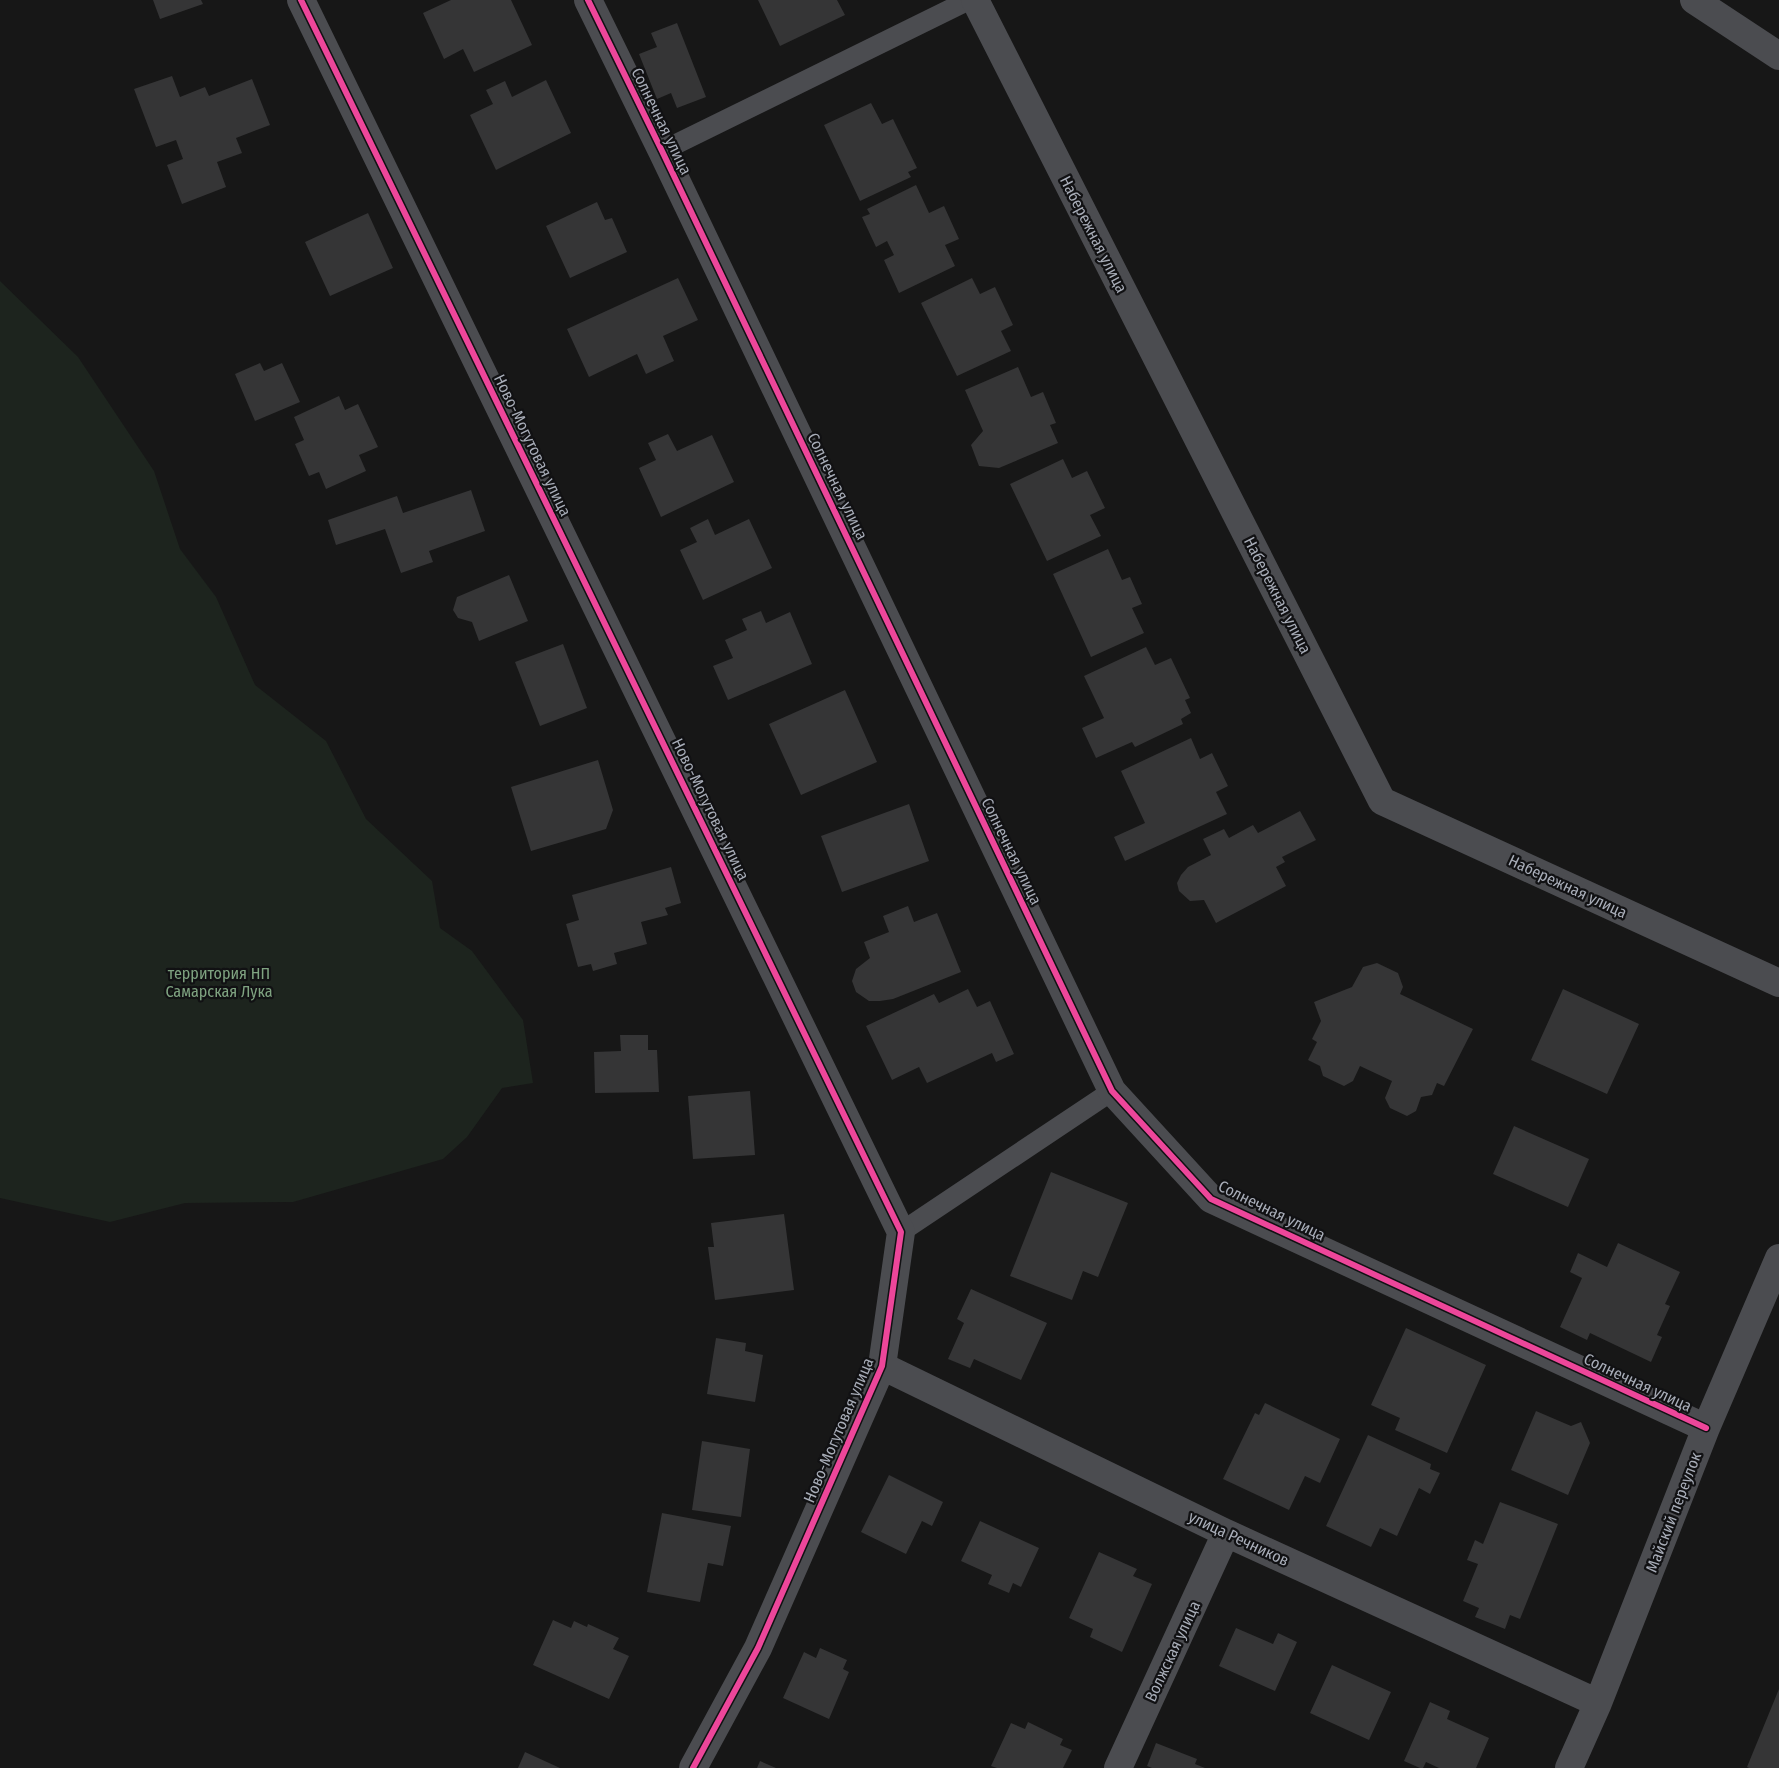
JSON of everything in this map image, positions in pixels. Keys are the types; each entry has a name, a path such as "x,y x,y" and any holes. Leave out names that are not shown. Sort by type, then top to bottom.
{"street":[{"name":"Ново-Могутовая улица","path":"301,0 901,1232 882,1366 758,1648 693,1768"},
{"name":"Солнечная улица","path":"588,0 1112,1091 1211,1199 1706,1428"},
{"name":"Набережная улица","path":"975,0 1382,801 1779,982"},
{"path":"1694,0 1779,56"},
{"name":"Майский переулок","path":"1570,1768 1598,1703 1706,1428 1779,1258"},
{"name":"улица Речников","path":"882,1366 1226,1533 1598,1703"},
{"name":"Волжская улица","path":"1118,1768 1226,1533"}],"lane":[{"path":"662,151 969,0"},
{"path":"901,1232 1112,1091"}],"green space":[{"name":"территория НП Самарская Лука","path":"0,281 78,357 154,471 180,549 216,597 255,685 326,741 366,819 432,881 440,928 472,951 523,1020 533,1083 502,1088 467,1137 443,1159 293,1202 185,1203 110,1222 0,1198"}],"building":[{"path":"153,0 201,0 203,4 160,19"},
{"path":"451,0 511,0 532,45 474,72 463,49 444,59 423,13"},
{"path":"758,0 837,0 845,15 780,46"},
{"path":"677,23 706,97 677,108 671,93 657,99 639,54 657,47 651,33"},
{"path":"172,76 180,97 205,87 209,96 252,79 270,125 236,138 242,153 217,162 226,187 182,204 167,165 183,159 176,140 156,147 134,89"},
{"path":"546,80 571,133 496,170 470,115 493,104 486,90 505,81 512,97"},
{"path":"871,103 882,124 893,119 917,168 908,172 911,177 860,201 824,125"},
{"path":"916,185 929,213 944,206 959,239 945,245 955,266 899,293 884,260 894,255 887,241 876,247 862,217 870,214 867,209"},
{"path":"597,202 605,220 612,218 627,252 570,278 546,226"},
{"path":"368,213 393,268 330,296 305,242"},
{"path":"678,278 698,320 663,336 674,361 646,374 637,354 589,377 567,329"},
{"path":"972,278 980,294 995,287 1013,325 1001,331 1011,351 957,376 921,303"},
{"path":"260,363 264,371 282,363 300,402 255,421 235,374"},
{"path":"1018,367 1031,397 1043,392 1056,423 1050,425 1058,443 999,468 979,466 971,445 983,431 965,390"},
{"path":"339,396 345,410 358,404 378,447 359,455 366,471 326,489 319,472 309,476 295,444 304,440 294,417"},
{"path":"668,434 677,451 712,435 734,482 661,517 639,468 656,460 648,443"},
{"path":"1063,459 1072,478 1087,471 1105,508 1090,515 1101,536 1047,561 1010,484"},
{"path":"471,490 485,531 429,551 433,562 401,573 385,529 336,545 328,520 397,496 403,513"},
{"path":"708,519 715,535 749,519 772,568 703,600 680,550 697,542 690,528"},
{"path":"1108,549 1122,580 1130,577 1142,604 1132,608 1144,633 1091,657 1053,574"},
{"path":"509,575 528,621 479,641 472,622 458,618 453,610 457,597"},
{"path":"761,611 766,623 790,612 812,664 728,700 713,666 733,658 725,640 747,630 742,619"},
{"path":"563,644 587,708 540,726 515,662"},
{"path":"1146,647 1155,665 1171,658 1190,698 1185,700 1191,713 1181,719 1183,724 1135,747 1132,742 1096,758 1082,728 1104,718 1084,676"},
{"path":"845,690 877,762 801,795 769,724"},
{"path":"1191,738 1200,759 1212,753 1228,786 1216,792 1227,814 1125,861 1114,837 1145,823 1121,771"},
{"path":"598,760 613,810 606,829 531,851 511,787"},
{"path":"909,804 929,861 842,892 821,836"},
{"path":"1300,811 1316,840 1282,857 1285,862 1276,867 1286,886 1216,923 1204,900 1190,901 1179,891 1177,883 1188,867 1211,855 1203,839 1224,829 1229,838 1253,825 1258,833"},
{"path":"671,867 681,903 665,908 668,915 641,922 647,944 614,953 617,964 593,971 591,964 578,967 566,924 579,920 572,895"},
{"path":"908,906 914,922 937,913 961,972 893,999 869,1001 856,992 852,981 856,969 870,958 864,942 889,932 883,916"},
{"path":"1377,963 1398,973 1403,987 1400,994 1473,1029 1444,1086 1437,1083 1432,1095 1421,1097 1416,1111 1407,1116 1390,1108 1385,1098 1392,1081 1360,1066 1353,1081 1344,1086 1323,1076 1320,1066 1308,1060 1317,1042 1312,1039 1321,1021 1314,1002 1352,987 1363,967"},
{"path":"968,989 977,1007 990,1001 1014,1054 996,1062 992,1053 927,1083 919,1067 892,1080 866,1026 934,994 939,1003"},
{"path":"1563,989 1639,1024 1607,1094 1531,1060"},
{"path":"620,1035 648,1035 648,1050 657,1050 659,1092 595,1093 594,1052 621,1051"},
{"path":"750,1091 755,1155 693,1159 688,1096"},
{"path":"1514,1126 1589,1159 1568,1207 1493,1174"},
{"path":"1051,1172 1128,1203 1098,1277 1083,1271 1072,1300 1010,1276"},
{"path":"784,1214 794,1290 715,1300 708,1247 714,1247 711,1223"},
{"path":"1618,1243 1680,1272 1665,1304 1670,1306 1657,1335 1662,1337 1651,1362 1590,1333 1587,1340 1560,1327 1582,1278 1570,1272 1578,1253 1607,1267"},
{"path":"971,1289 1047,1323 1021,1380 974,1359 970,1368 948,1359 964,1323 957,1319"},
{"path":"1406,1328 1486,1365 1447,1453 1395,1430 1400,1418 1371,1405"},
{"path":"716,1338 746,1343 745,1351 763,1355 755,1402 707,1394"},
{"path":"1265,1403 1340,1439 1320,1483 1305,1476 1289,1510 1223,1479 1255,1413 1259,1415"},
{"path":"1536,1411 1571,1426 1581,1422 1590,1443 1568,1495 1511,1470"},
{"path":"1368,1435 1431,1464 1430,1469 1440,1473 1430,1494 1419,1488 1397,1536 1380,1528 1371,1547 1326,1526"},
{"path":"702,1441 750,1449 741,1517 692,1510"},
{"path":"889,1475 943,1502 932,1526 922,1521 906,1554 861,1532"},
{"path":"1500,1502 1558,1524 1520,1619 1510,1615 1505,1629 1475,1617 1479,1608 1463,1601 1478,1564 1467,1560 1475,1540 1483,1544"},
{"path":"662,1513 731,1526 723,1566 708,1563 700,1602 647,1592"},
{"path":"980,1521 1039,1548 1021,1587 1013,1583 1009,1593 988,1584 992,1575 961,1561"},
{"path":"1099,1552 1137,1569 1133,1576 1152,1584 1122,1652 1090,1637 1093,1629 1069,1618"},
{"path":"553,1620 571,1628 574,1621 587,1627 588,1624 619,1638 613,1649 629,1656 609,1699 533,1665"},
{"path":"1236,1628 1273,1644 1278,1633 1297,1642 1275,1691 1219,1666"},
{"path":"820,1648 847,1660 843,1669 849,1672 829,1719 783,1698 804,1652 816,1658"},
{"path":"1332,1665 1391,1692 1369,1740 1310,1713"},
{"path":"1779,1689 1779,1768 1749,1768 1747,1767"},
{"path":"1430,1702 1450,1711 1447,1719 1489,1738 1476,1768 1439,1768 1426,1762 1423,1768 1420,1768 1404,1761"},
{"path":"1028,1722 1063,1739 1060,1745 1072,1750 1063,1768 997,1768 991,1766 1011,1723 1025,1729"},
{"path":"1156,1743 1197,1759 1195,1764 1205,1768 1152,1768 1147,1766"},
{"path":"525,1752 560,1768 518,1768"},
{"path":"760,1761 776,1768 757,1768"}],"cycle path":[{"path":"301,0 901,1232 882,1366 758,1648 693,1768"},
{"path":"588,0 1112,1091 1211,1199 1706,1428"}]}
